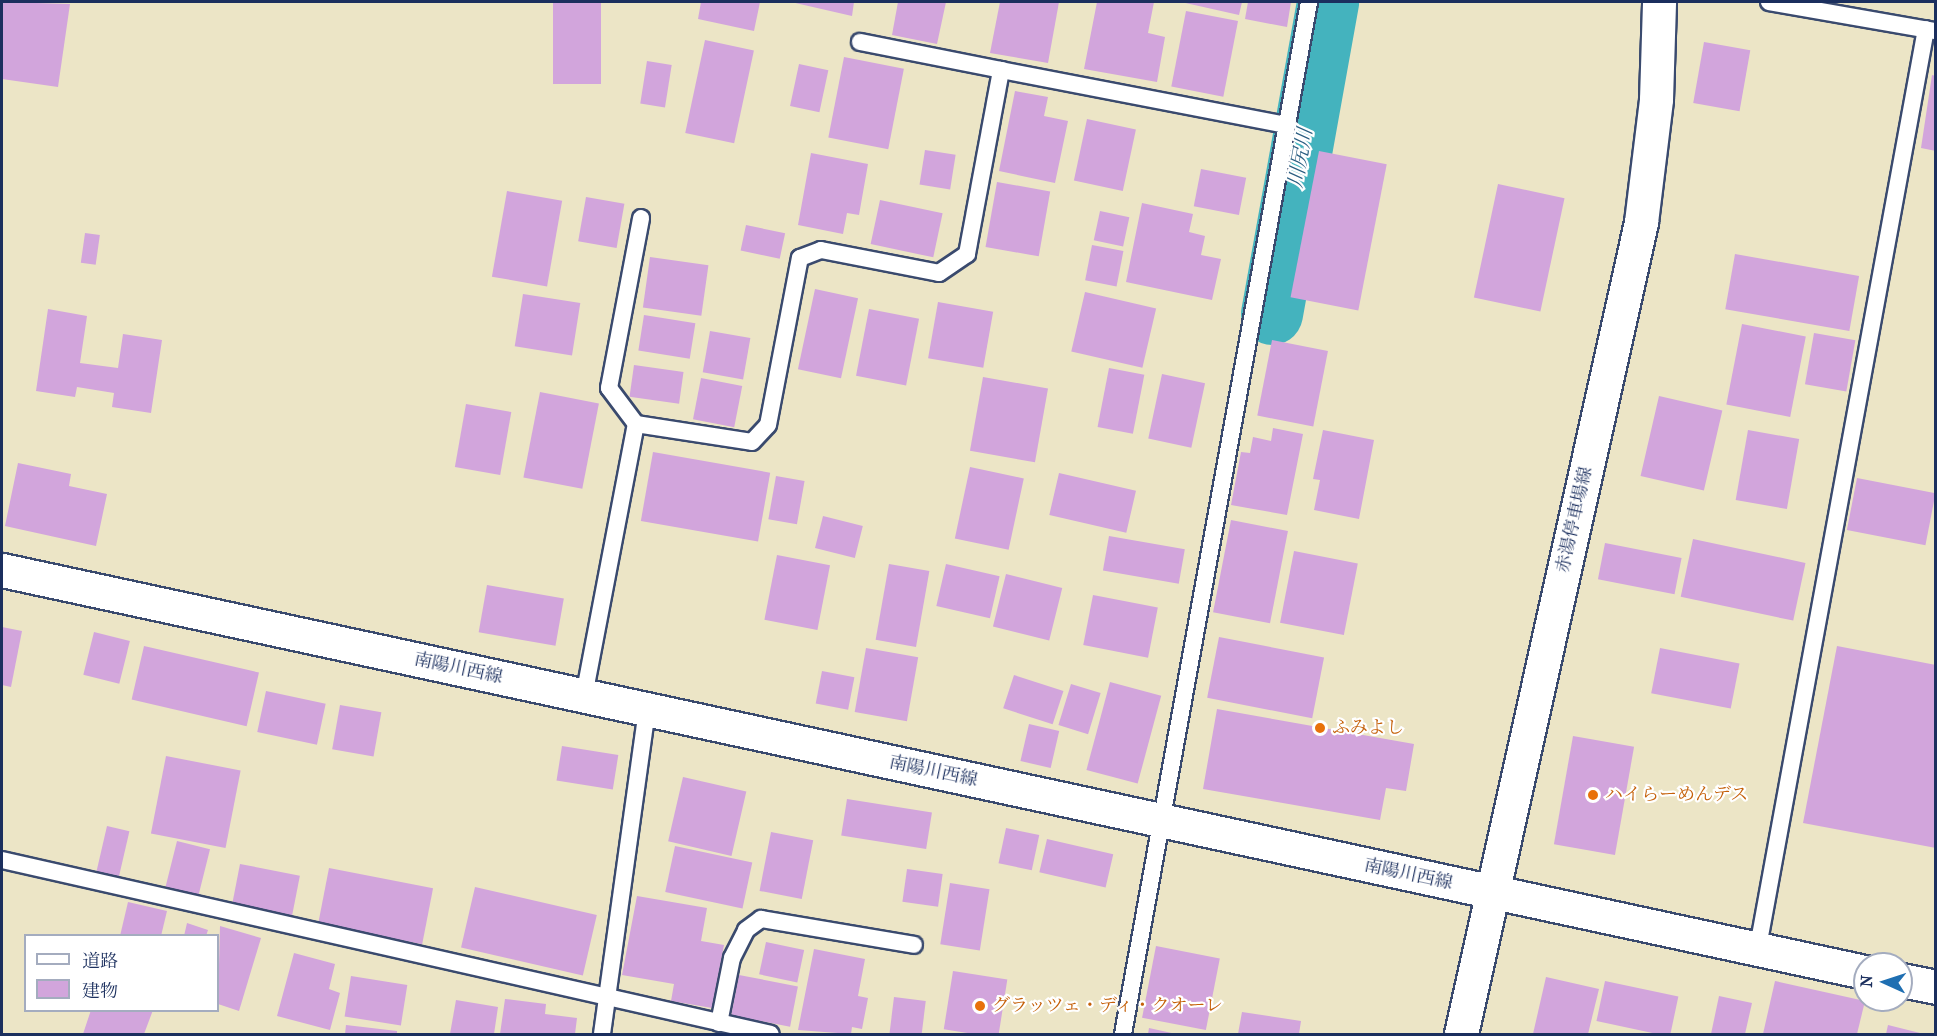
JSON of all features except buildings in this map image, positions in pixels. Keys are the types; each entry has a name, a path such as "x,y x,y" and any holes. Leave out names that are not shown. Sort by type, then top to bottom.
{"main road":[{"name":"赤湯停車場線","path":"1461,1035 1641,222 1656,99 1659,2"},
{"name":"南陽川西線","path":"2,570 647,711 1491,893 1758,947 1853,969"},
{"path":"1913,982 1935,987"}],"lane":[{"path":"1123,1035 1164,822 1309,2"},
{"path":"1758,947 1931,30 1769,2"},
{"path":"860,42 1287,125"},
{"path":"641,218 609,388 636,424 752,442 768,425 800,258 820,250 939,273 967,254 1001,70"},
{"path":"584,696 636,424"},
{"path":"602,1035 647,711"},
{"path":"2,860 607,1000 771,1035"},
{"path":"720,1023 732,958 746,930 761,919 914,945"}],"waterway":[{"name":"川尻川","path":"1272,314 1328,2"}],"place":[{"name":"ふみよし","path":"1320,728"},
{"name":"ハイらーめんデス","path":"1593,795"},
{"name":"グラッツェ・ディ・クオーレ","path":"980,1006"}]}
